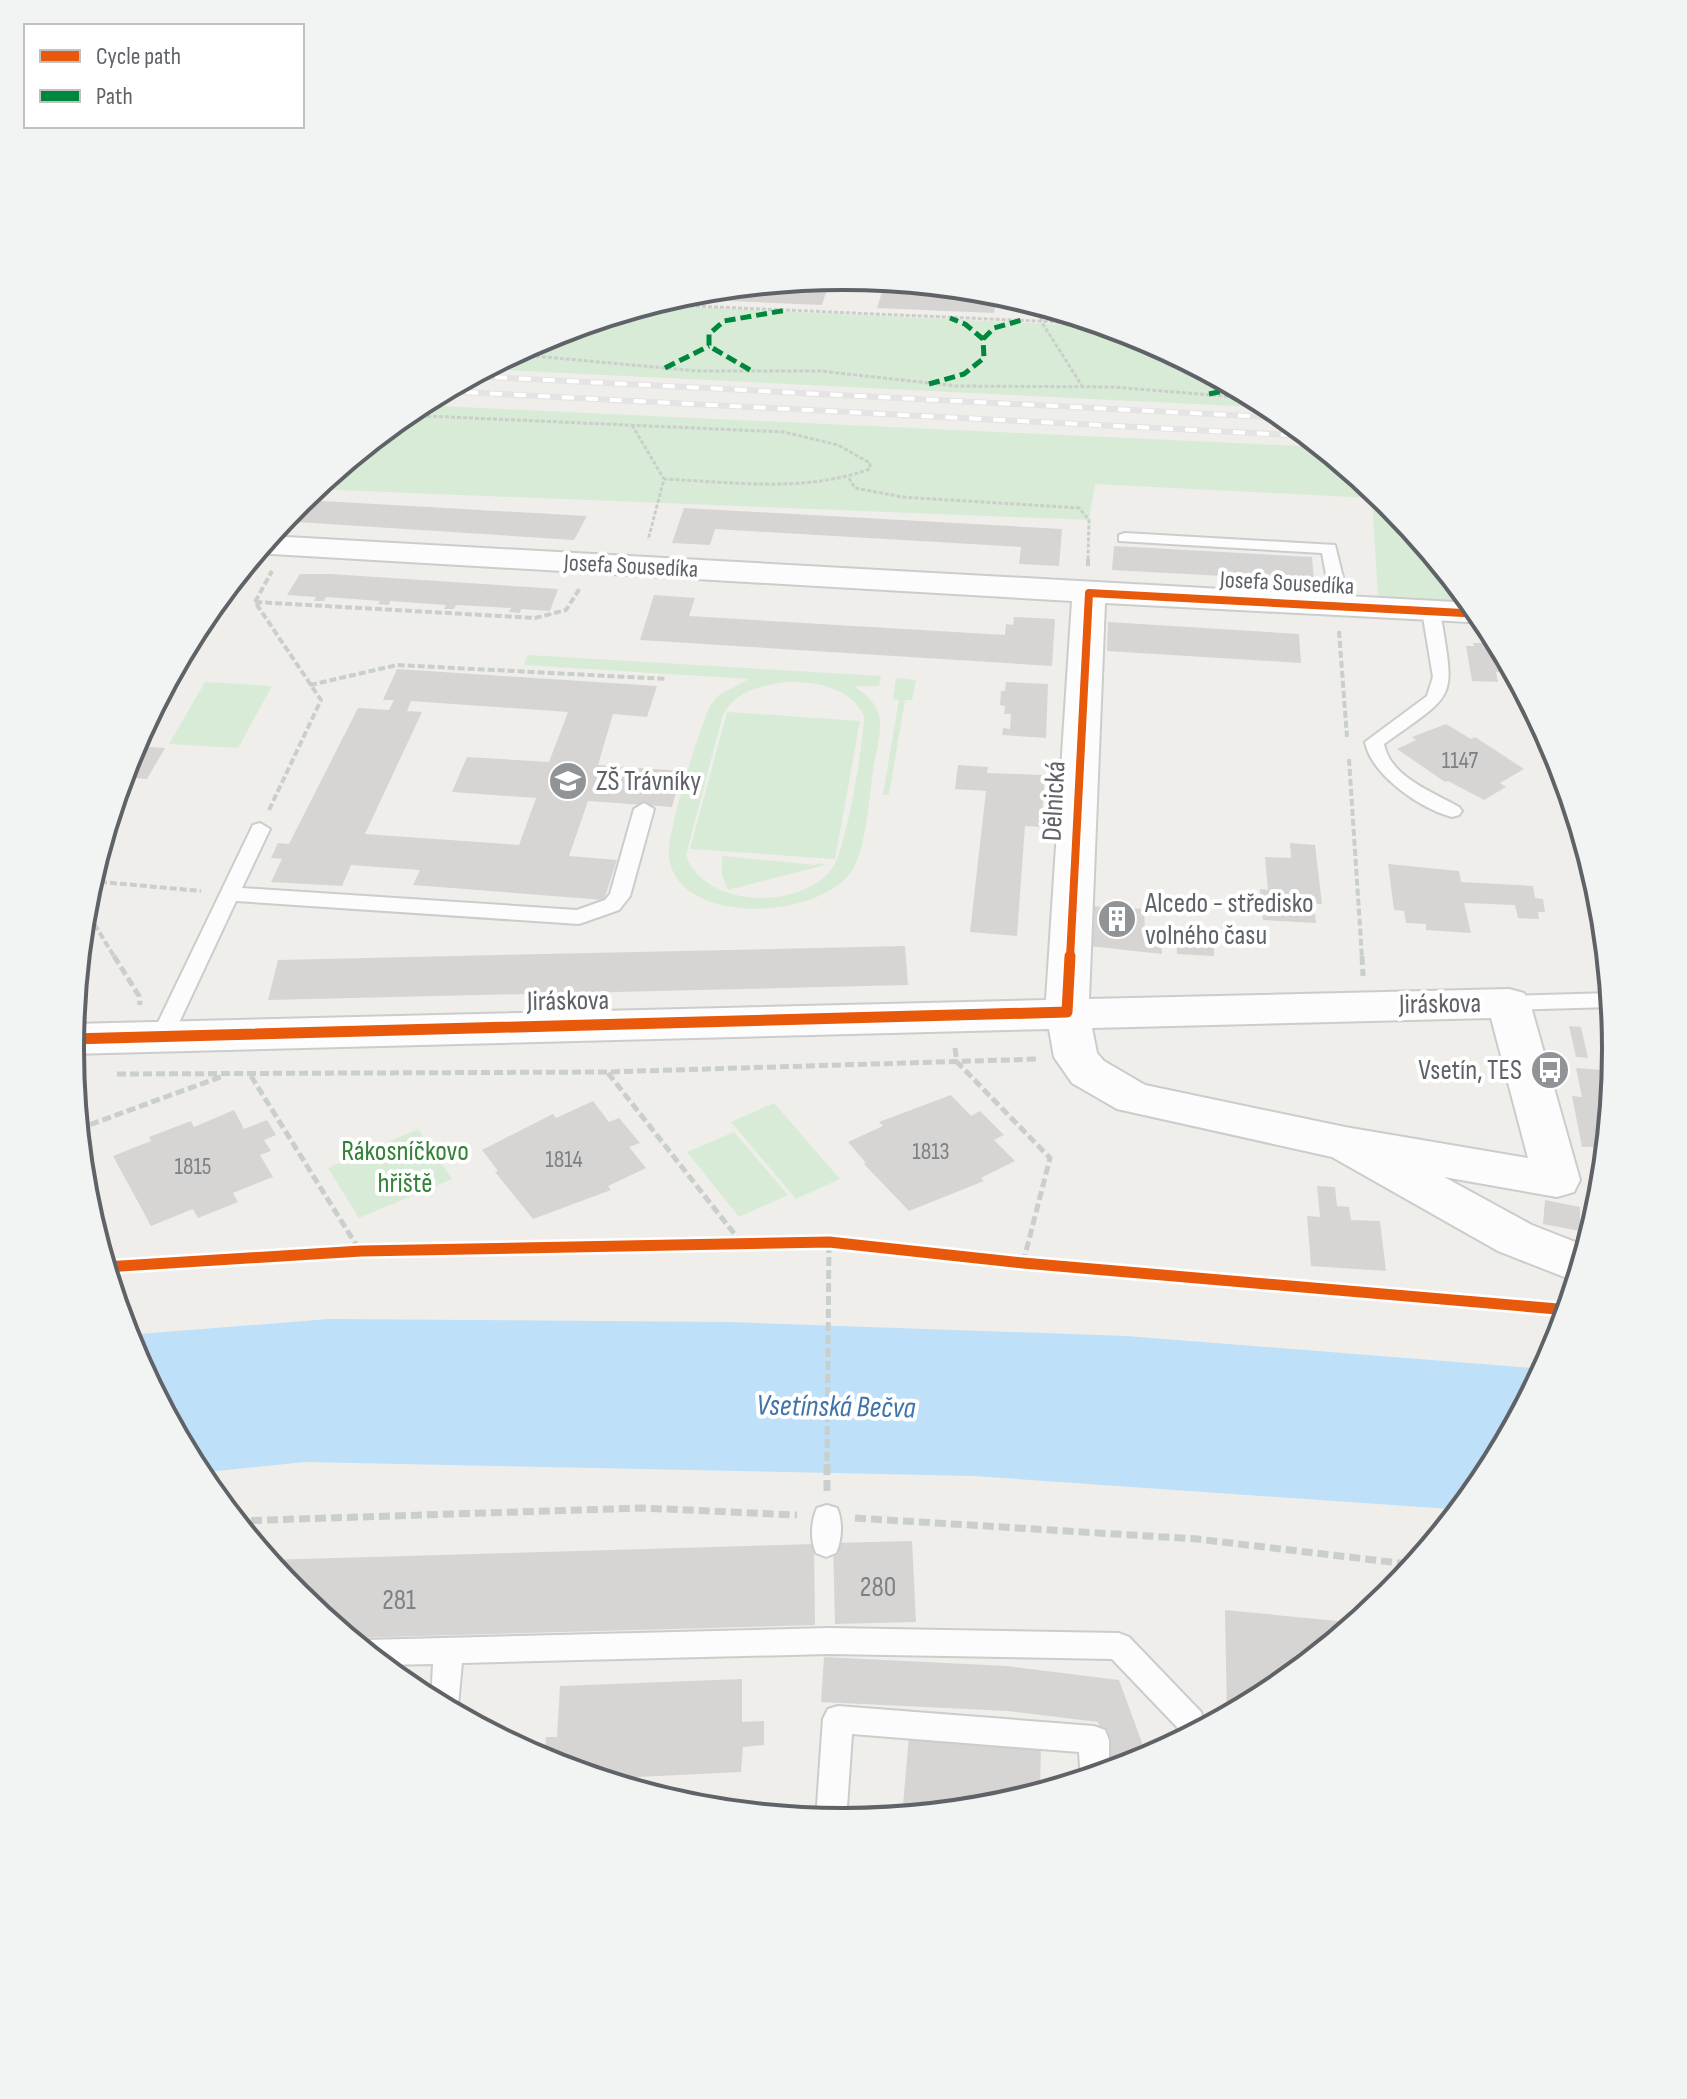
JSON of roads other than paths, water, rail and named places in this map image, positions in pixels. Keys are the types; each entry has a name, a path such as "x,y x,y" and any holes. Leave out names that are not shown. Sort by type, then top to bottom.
{"street":[{"name":"Josefa Sousedíka","path":"268,556 1089,593 1339,615 1431,611 1464,613"},
{"name":"Dělnická","path":"1067,1012 1089,593"},
{"name":"Jiráskova","path":"84,1039 1067,1012 1509,1003 1557,1180 1345,1143 1133,1098 1088,1072 1076,1057 1067,1012"},
{"name":"Jiráskova","path":"1345,1143 1515,1238 1573,1261"},
{"path":"1515,1238 1517,1173"}],"lane":[{"path":"1125,538 1329,548 1339,615"},
{"path":"1431,611 1442,677 1435,699 1386,731 1374,742 1374,753 1384,767 1452,811"},
{"path":"229,894 579,917 612,905 620,896 644,809"},
{"path":"162,1037 260,829"},
{"path":"1509,1003 1601,1000"},
{"path":"826,1545 827,1516"},
{"path":"382,1653 448,1652 829,1631 1119,1646 1191,1724"},
{"path":"446,1696 448,1652"},
{"path":"832,1809 838,1719 1094,1740 1094,1767"}],"water":[{"name":"Vsetínská Bečva","path":"329,1319 729,1322 1126,1336 1533,1368 1501,1429 1448,1509 974,1476 305,1462 212,1471 162,1385 140,1334"}],"railway":[{"path":"491,377 1263,417"},
{"path":"464,392 1289,435"}],"place":[{"name":"ZŠ Trávníky","path":"568,781"},
{"name":"Alcedo - středisko volného času","path":"1117,919"},
{"name":"Vsetín, TES","path":"1550,1070"}],"park label":[{"name":"Rákosníčkovo hřiště","path":"405,1167"}]}
